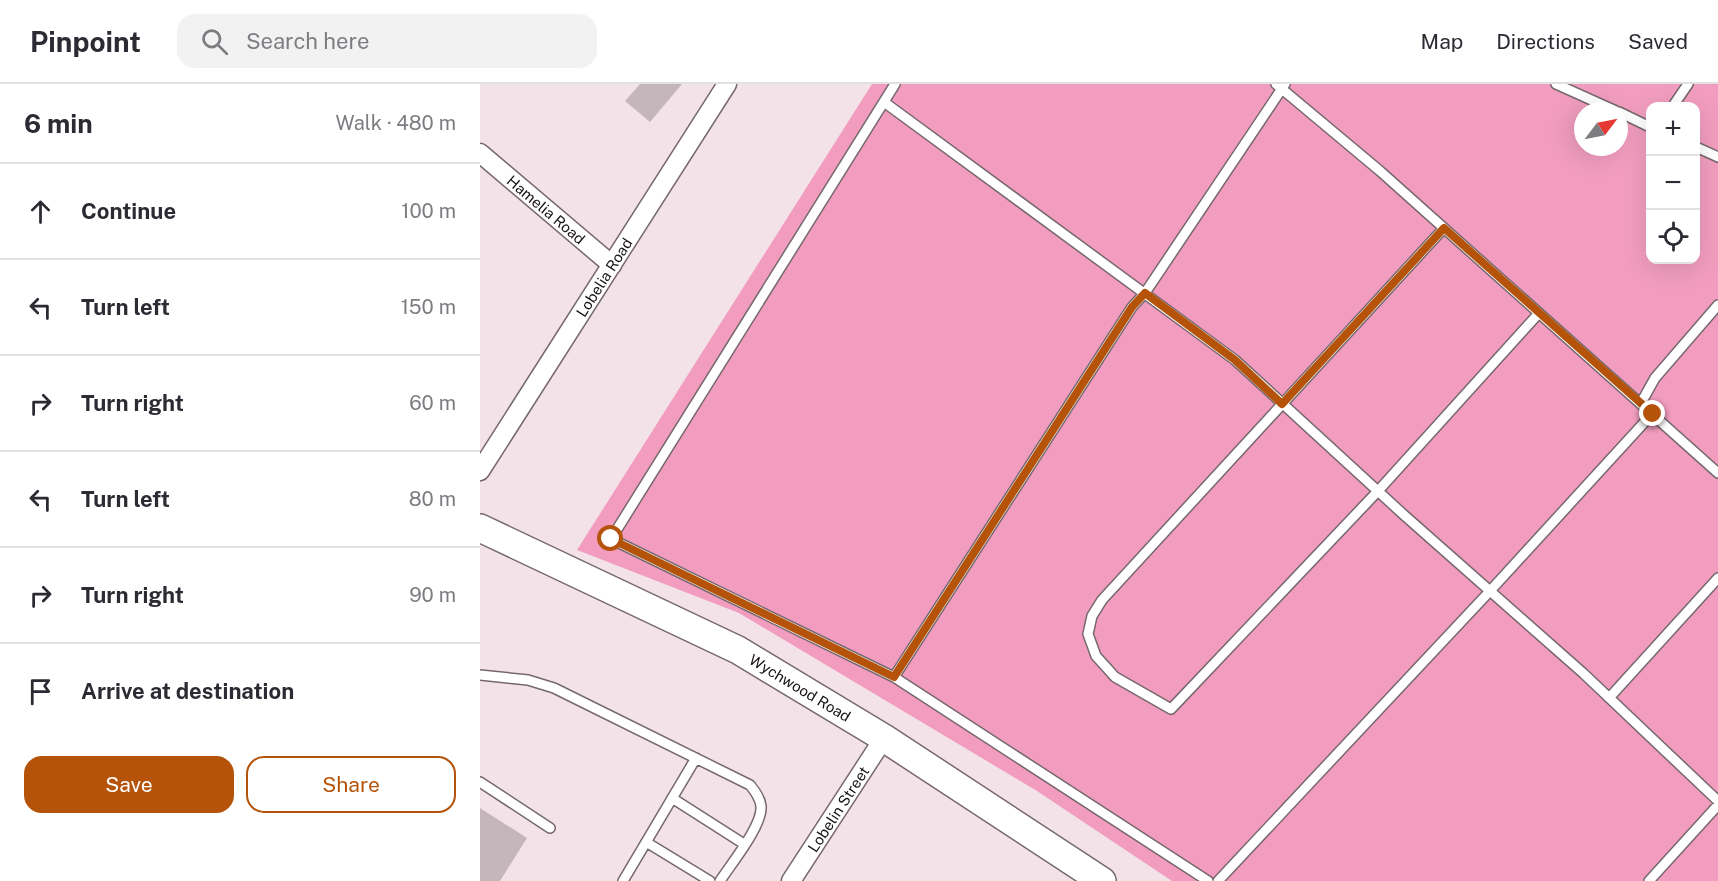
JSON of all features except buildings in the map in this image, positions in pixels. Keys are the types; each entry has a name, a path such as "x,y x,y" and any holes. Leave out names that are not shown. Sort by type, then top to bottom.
{"street":[{"name":"Lobelia Road","path":"480,471 727,84"},
{"name":"Hamelia Road","path":"480,153 612,265"},
{"name":"Wychwood Road","path":"480,528 738,650 884,738 1102,881"},
{"name":"Lobelin Street","path":"791,881 884,738"}],"lane":[{"path":"895,84 611,539 894,677 1208,881"},
{"path":"1556,84 1595,102"},
{"path":"1676,102 1688,84"},
{"path":"894,677 1132,307 1145,293 1281,86 1380,171 1718,473"},
{"path":"884,102 1235,360 1609,698 1718,803 1649,881"},
{"path":"1628,117 1646,124"},
{"path":"1700,149 1718,157"},
{"path":"1444,228 1102,600 1092,616 1088,634 1096,656 1115,677 1171,709 1378,491 1539,313"},
{"path":"1641,403 1655,378 1718,304"},
{"path":"1218,881 1653,414"},
{"path":"1609,698 1718,578"},
{"path":"480,675 501,679 528,680 554,688 750,785 757,794 761,806 759,820 720,881"},
{"path":"623,881 696,758"},
{"path":"480,782 550,828"},
{"path":"672,798 744,844"},
{"path":"646,842 710,881"}],"shaded area":[{"path":"872,84 1718,84 1718,881 1172,881 1037,791 739,613 577,550"}],"route":[{"path":"611,539 894,677 1132,307 1145,293 1235,360 1282,404 1444,228 1653,414"}]}
